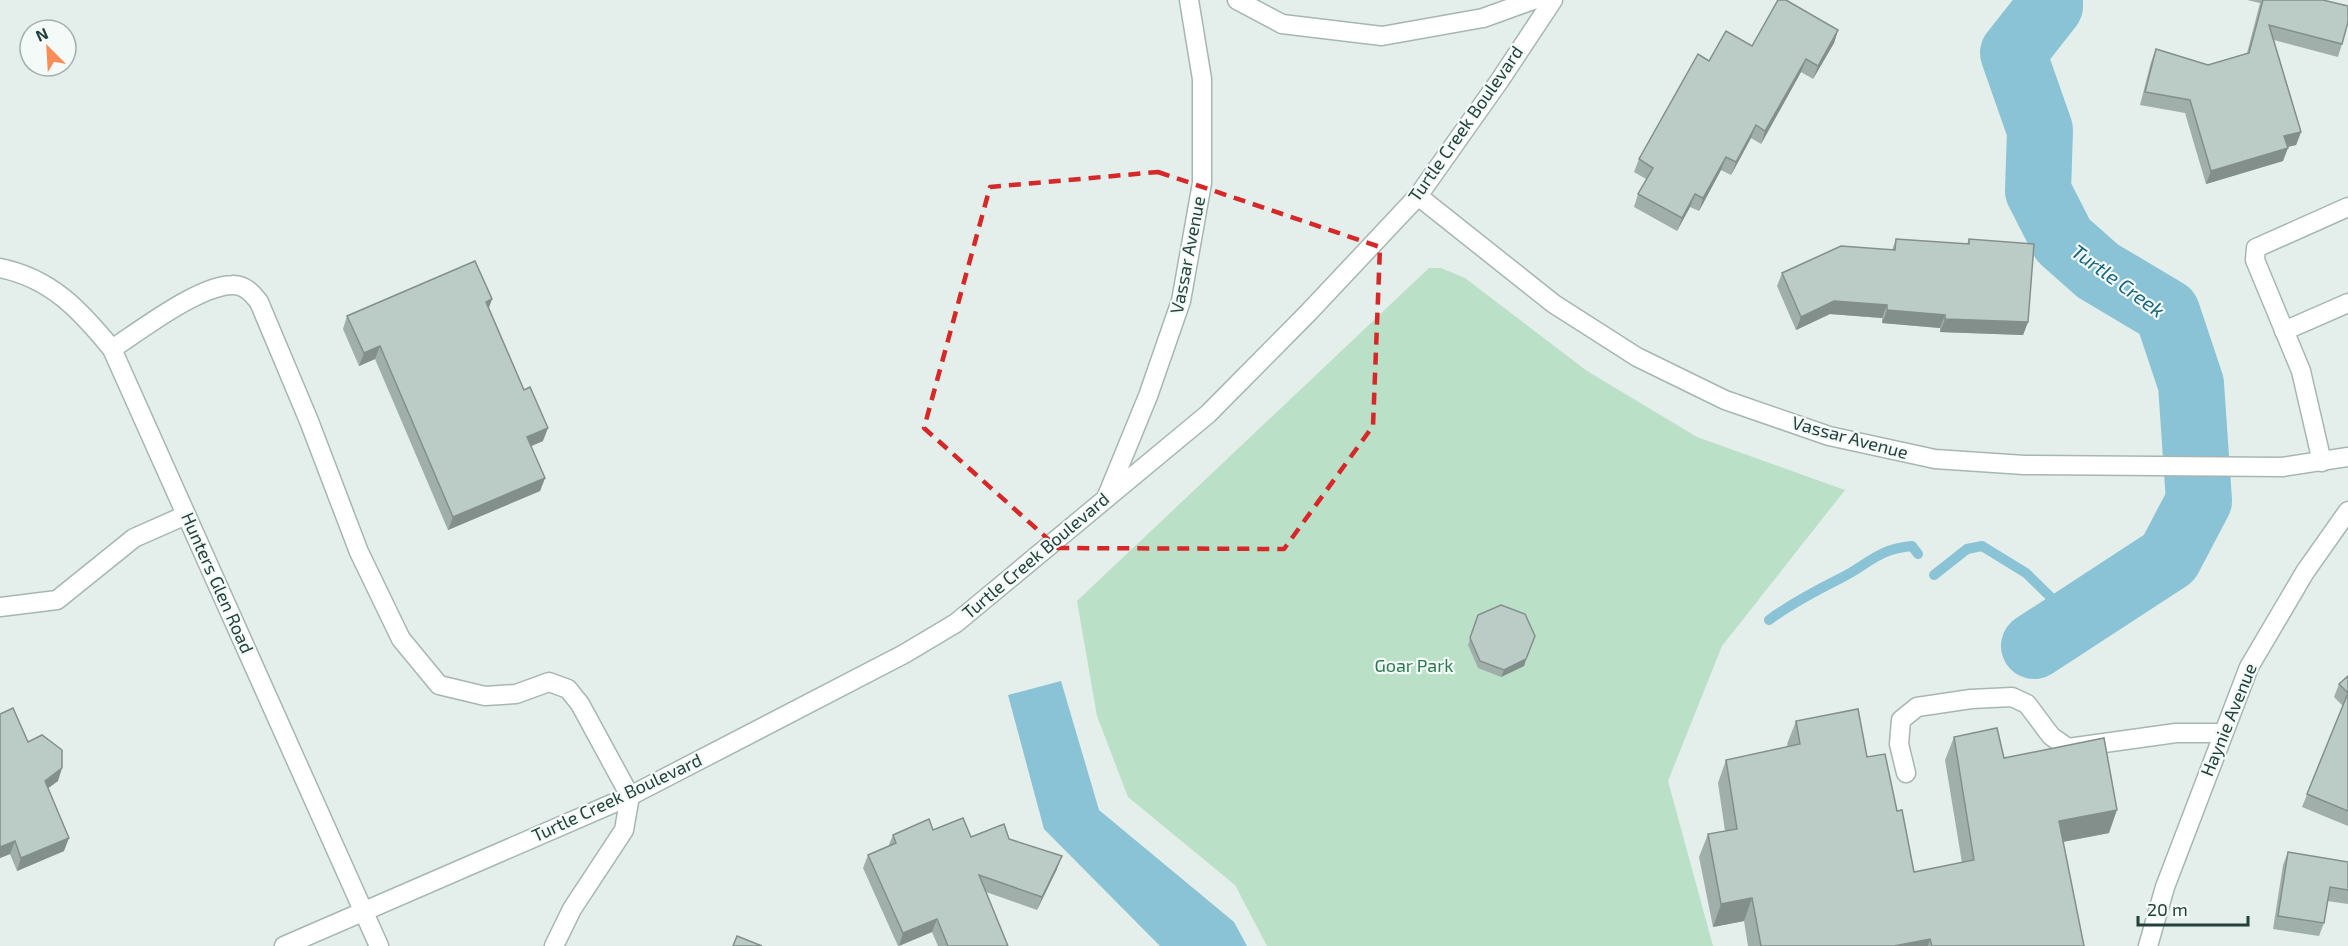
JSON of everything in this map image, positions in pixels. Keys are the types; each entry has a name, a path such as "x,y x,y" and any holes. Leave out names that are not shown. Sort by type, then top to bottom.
{"street":[{"name":"Vassar Avenue","path":"1106,497 1148,396 1182,301 1200,195 1202,79 1189,0"},
{"path":"1237,0 1282,24 1382,36 1483,18 1533,0"},
{"name":"Turtle Creek Boulevard","path":"284,946 630,796 904,654 956,623 1208,414 1418,196 1553,0"},
{"name":"Vassar Avenue","path":"1418,196 1554,304 1637,357 1725,400 1829,436 1935,459 2118,466 2282,467 2348,457"},
{"path":"2322,462 2301,371 2255,260 2256,248 2348,207"},
{"name":"Hunters Glen Road","path":"0,268 49,287 82,312 112,349 379,946"},
{"path":"112,349 197,295 233,284 250,290 259,302 309,421 359,552 401,639 439,685 485,696 516,694 549,682 568,689 580,704 630,796 624,830 572,909 554,946"},
{"path":"2284,331 2348,303"},
{"name":"Haynie Avenue","path":"2148,946 2165,887 2249,666 2305,572 2348,511"},
{"path":"0,607 57,600 134,538 186,515"},
{"path":"1906,773 1899,744 1901,720 1917,707 1971,699 2012,697 2027,704 2051,736 2068,748 2176,733 2223,733"}],"highlighted area":[{"path":"1158,172 1380,247 1373,426 1284,549 1058,548 924,428 990,187"}],"green space":[{"name":"Goar Park","path":"1429,268 1441,268 1465,278 1587,371 1697,437 1845,490 1722,646 1668,781 1713,946 1267,946 1235,885 1128,797 1097,716 1077,601"}],"water":[{"path":"1061,681 1099,810 1234,922 1247,946 1160,946 1044,829 1008,695"}],"building":[{"path":"1778,0 1786,0 1838,30 1818,66 1806,59 1765,131 1756,125 1736,162 1726,157 1703,198 1695,194 1682,218 1638,194 1653,168 1639,159 1698,54 1709,61 1726,31 1752,46"},
{"path":"2263,0 2323,0 2348,6 2348,22 2342,44 2269,25 2301,132 2284,136 2288,148 2211,171 2190,100 2145,92 2156,49 2208,65 2249,53"},
{"path":"1896,239 1969,244 1969,239 2034,244 2028,322 1945,319 1945,315 1887,310 1887,305 1834,301 1801,317 1782,273 1841,246 1895,250"},
{"path":"475,261 492,299 486,302 524,390 530,387 548,428 527,437 545,478 453,517 380,346 364,353 347,316"},
{"path":"1501,605 1525,614 1535,636 1526,659 1504,670 1480,661 1470,638 1478,615"},
{"path":"2348,676 2348,693 2339,684"},
{"path":"2348,693 2348,811 2307,794"},
{"path":"13,708 28,742 42,735 62,750 62,768 45,781 69,838 21,858 15,841 0,847 0,714"},
{"path":"1858,709 1867,757 1885,754 1897,811 1902,810 1914,872 1974,860 1954,737 1997,728 2004,758 2104,738 2117,810 2059,821 2084,946 1932,946 1930,939 1894,946 1761,946 1752,898 1721,904 1708,834 1737,829 1726,760 1800,744 1796,721"},
{"path":"963,818 971,837 1004,824 1009,839 1062,856 1042,897 979,875 1008,946 948,946 937,919 903,933 868,855 896,843 893,835 929,819 933,830"},
{"path":"2288,852 2348,862 2348,890 2330,887 2324,923 2278,916"},
{"path":"737,936 762,946 733,946"}],"waterway":[{"name":"Turtle Creek","path":"2034,646 2169,558 2199,501 2191,384 2167,312 2098,271 2063,240 2038,191 2040,130 2013,53 2050,6 2050,0"},
{"path":"1769,620 1890,550 1912,546 1918,554"},
{"path":"1934,575 1967,549 1982,546 2026,573 2074,620"}]}
